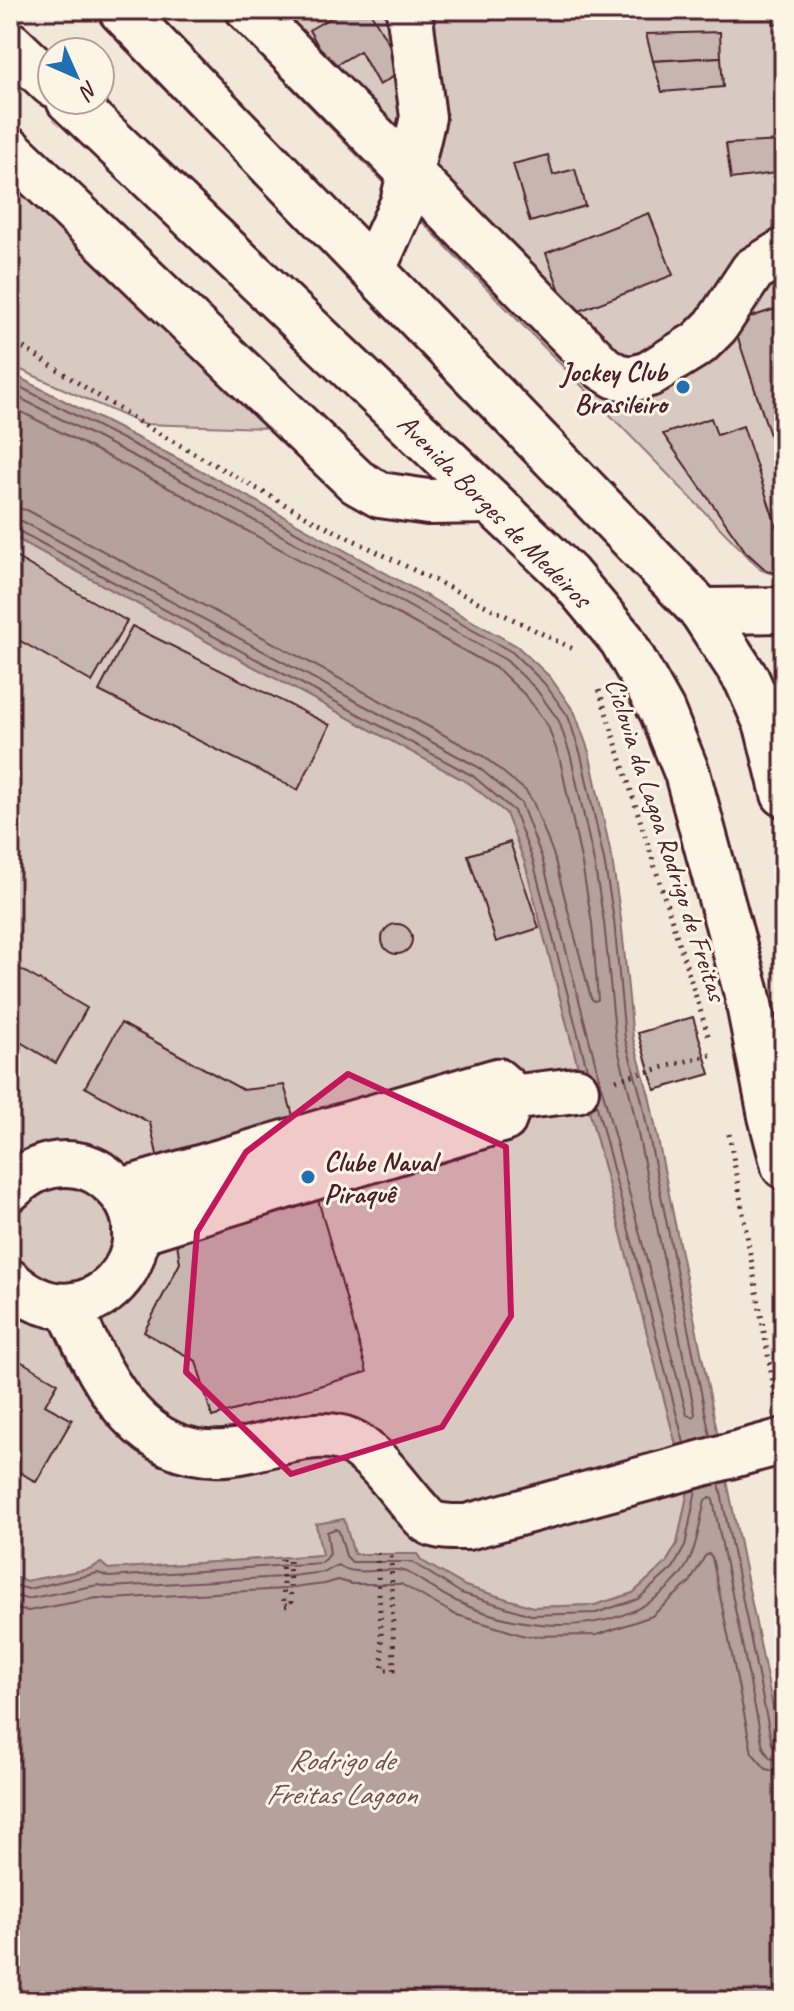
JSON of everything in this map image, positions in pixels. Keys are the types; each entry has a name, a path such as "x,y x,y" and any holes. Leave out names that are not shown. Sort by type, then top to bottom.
{"main road":[{"path":"121,10 702,611 776,723 784,794"},
{"path":"249,10 603,368 616,376 632,379 649,374 699,343 716,326 753,270 784,251"},
{"path":"373,269 403,203 423,117 409,10"},
{"path":"10,44 36,69"},
{"name":"Avenida Borges de Medeiros","path":"86,116 568,575 622,640 662,711 687,773 747,994 784,1166"},
{"path":"10,150 357,482 380,495 428,502 490,501"},
{"path":"702,611 784,610"},
{"path":"760,1063 784,1106"},
{"path":"135,1232 255,1174 407,1128 504,1119 510,1098 576,1090"},
{"path":"10,1189 21,1178 41,1167 65,1163 86,1167 105,1176 121,1191 132,1211 135,1232 133,1255 123,1275 109,1291 90,1302 68,1307 45,1305 24,1295 10,1282"},
{"path":"121,1191 255,1174"},
{"path":"68,1307 105,1383 125,1412 160,1437 194,1452 226,1453 312,1435 336,1437 354,1443 377,1463 428,1522 436,1524 467,1527 773,1444"}],"path":[{"name":"Ciclovia da Lagoa Rodrigo de Freitas","path":"10,339 142,424 311,519 580,653"},
{"name":"Ciclovia da Lagoa Rodrigo de Freitas","path":"596,682 710,1039"},
{"path":"576,1090 711,1054 717,1069"},
{"path":"728,1131 773,1444"},
{"path":"377,1553 380,1650 383,1650 383,1670 394,1670 391,1553"},
{"path":"282,1559 284,1606 291,1605 289,1559"}],"highlighted area":[{"path":"348,1074 506,1147 511,1316 442,1427 291,1474 186,1372 197,1232 246,1152"}],"shaded area":[{"name":"Jockey Club Brasileiro","path":"216,10 784,10 784,574 778,576 761,570"},
{"path":"10,170 266,428 142,424 10,365"},
{"name":"Clube Naval Piraquê","path":"10,535 469,783 506,813 525,863 688,1491 677,1544 666,1563 633,1593 595,1605 533,1607 465,1586 422,1561 417,1554 354,1554 343,1520 316,1524 323,1555 108,1569 101,1563 89,1569 26,1581 10,1575"}],"water":[{"name":"Rodrigo de Freitas Lagoon","path":"10,373 198,469 517,646 550,677 575,713 589,752 612,859 633,1038 649,1095 784,1762 784,2001 10,2001 10,1575 26,1581 89,1569 101,1563 108,1569 322,1555 316,1524 344,1519 354,1554 417,1554 422,1561 465,1586 533,1607 595,1605 633,1593 666,1563 677,1544 688,1491 525,863 506,813 469,783 10,535"}],"building":[{"path":"344,10 369,10 404,70 379,85 360,51 331,68 309,30"},
{"path":"773,10 784,10 784,23 774,24"},
{"path":"720,32 721,57 653,61 646,34"},
{"path":"721,57 723,87 662,92 653,61"},
{"path":"777,65 784,65 784,126 781,126"},
{"path":"783,141 784,172 731,179 726,144"},
{"path":"548,155 553,175 575,169 585,206 530,222 513,164"},
{"path":"649,213 673,275 569,315 546,253"},
{"path":"784,306 784,478 733,323"},
{"path":"711,418 717,435 743,426 777,528 784,537 784,574 767,571 746,552 663,434"},
{"path":"10,554 127,621 92,682 10,635"},
{"path":"132,626 330,725 298,790 99,691"},
{"path":"510,842 539,928 496,942 468,855"},
{"path":"397,924 403,925 411,933 411,945 403,953 397,954 391,953 383,945 382,939 383,933 391,925"},
{"path":"10,963 87,1008 56,1063 10,1036"},
{"path":"693,1017 710,1074 655,1090 638,1033"},
{"path":"121,1023 243,1090 284,1085 294,1119 158,1159 150,1123 85,1087"},
{"path":"317,1196 367,1372 212,1417 196,1361 144,1332 180,1263 176,1236"},
{"path":"10,1355 58,1383 45,1405 72,1420 36,1482 10,1466"},
{"path":"10,1513 18,1518 10,1532"}],"place":[{"name":"Jockey Club Brasileiro","path":"683,387"},
{"name":"Clube Naval Piraquê","path":"308,1177"}]}
